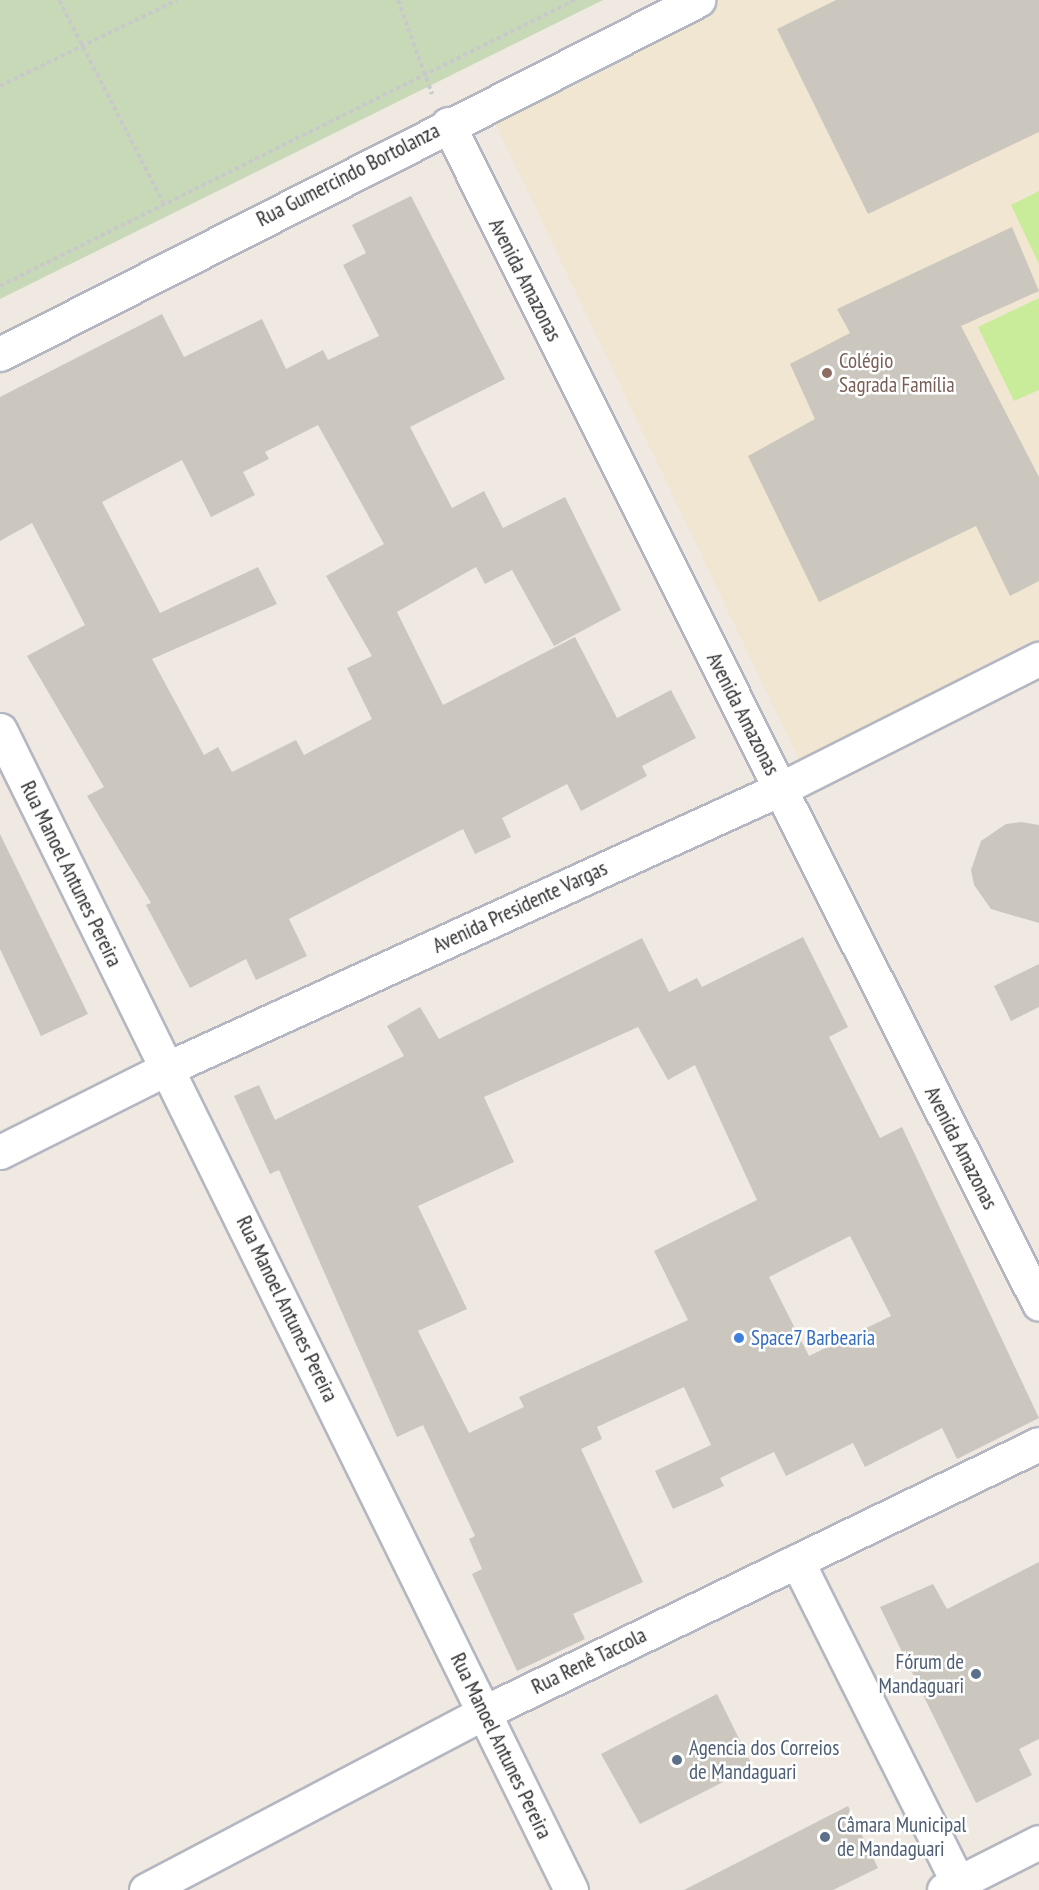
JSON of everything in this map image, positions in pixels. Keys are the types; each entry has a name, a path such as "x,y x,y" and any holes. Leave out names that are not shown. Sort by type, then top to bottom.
{"street":[{"name":"Rua Gumercindo Bortolanza","path":"0,354 448,124 698,0"},
{"name":"Avenida Amazonas","path":"448,124 1039,1304"},
{"name":"Avenida Presidente Vargas","path":"0,1152 168,1068 780,789 1039,659"},
{"name":"Rua Manoel Antunes Pereira","path":"0,730 571,1890"},
{"name":"Rua Renê Taccola","path":"146,1890 485,1712 1039,1444"},
{"path":"797,1561 955,1888 1039,1842"}],"path":[{"path":"59,0 164,204"},
{"path":"0,86 177,0"},
{"path":"398,0 423,76 448,124"},
{"path":"0,286 575,0"}],"shaded area":[{"name":"Colégio Sagrada Família","path":"710,0 1039,0 1039,641 799,760 487,106"}],"green space":[{"path":"0,0 603,0 0,299"},
{"path":"1039,191 1039,264 1011,205"},
{"path":"1039,298 1039,390 1014,401 978,327"}],"building":[{"path":"836,0 1039,0 1039,132 868,214 777,29"},
{"path":"411,196 505,379 410,427 452,508 484,491 503,528 565,497 621,610 554,646 512,570 485,584 476,567 397,612 443,705 575,637 617,718 671,690 696,738 642,766 647,776 581,811 567,784 502,818 511,837 475,854 463,829 289,919 307,956 256,980 246,959 190,988 146,905 151,903 87,796 104,787 27,656 85,625 32,523 0,541 0,397 162,314 184,357 262,319 286,369 323,350 328,360 379,336 343,265 366,253 352,225","holes":["318,425 384,544 326,576 372,656 347,668 372,719 304,755 296,740 232,772 218,747 204,755 152,659 277,604 258,567 160,613 102,502 182,460 211,517 255,495 243,472 269,459 265,452"]},
{"path":"1012,227 1039,291 961,326 1039,477 1039,581 1010,596 976,526 819,602 748,456 815,419 790,364 850,333 837,309"},
{"path":"1021,822 1039,825 1039,923 991,909 974,885 971,870 981,841 1006,824"},
{"path":"0,834 88,1014 41,1036 0,949"},
{"path":"803,937 848,1027 829,1037 880,1138 902,1127 1039,1418 957,1459 942,1428 865,1467 853,1443 786,1476 774,1452 720,1478 724,1486 673,1509 655,1471 711,1445 684,1387 597,1427 602,1439 581,1449 643,1582 573,1614 585,1639 517,1671 472,1574 482,1569 469,1539 475,1536 423,1425 397,1437 279,1170 270,1174 234,1096 259,1085 275,1120 404,1056 387,1026 420,1007 439,1039 642,938 669,992 697,978 702,987","holes":["638,1027 668,1080 695,1065 757,1200 654,1251 688,1320 519,1397 524,1407 469,1433 418,1331 467,1309 418,1206 514,1162 484,1097","850,1236 891,1316 809,1356 769,1277"]},
{"path":"1039,964 1039,1007 1011,1021 994,986"},
{"name":"Fórum de Mandaguari","path":"1039,1562 1039,1739 1019,1749 1032,1775 976,1803 880,1607 933,1584 947,1609"},
{"name":"Agencia dos Correios de Mandaguari","path":"717,1694 753,1767 640,1824 601,1754"},
{"name":"Câmara Municipal de Mandaguari","path":"848,1806 878,1868 833,1890 684,1890"}],"place":[{"name":"Colégio Sagrada Família","path":"827,373"},
{"name":"Space7 Barbearia","path":"739,1338"},
{"name":"Fórum de Mandaguari","path":"976,1674"},
{"name":"Agencia dos Correios de Mandaguari","path":"677,1760"},
{"name":"Câmara Municipal de Mandaguari","path":"825,1837"}]}
